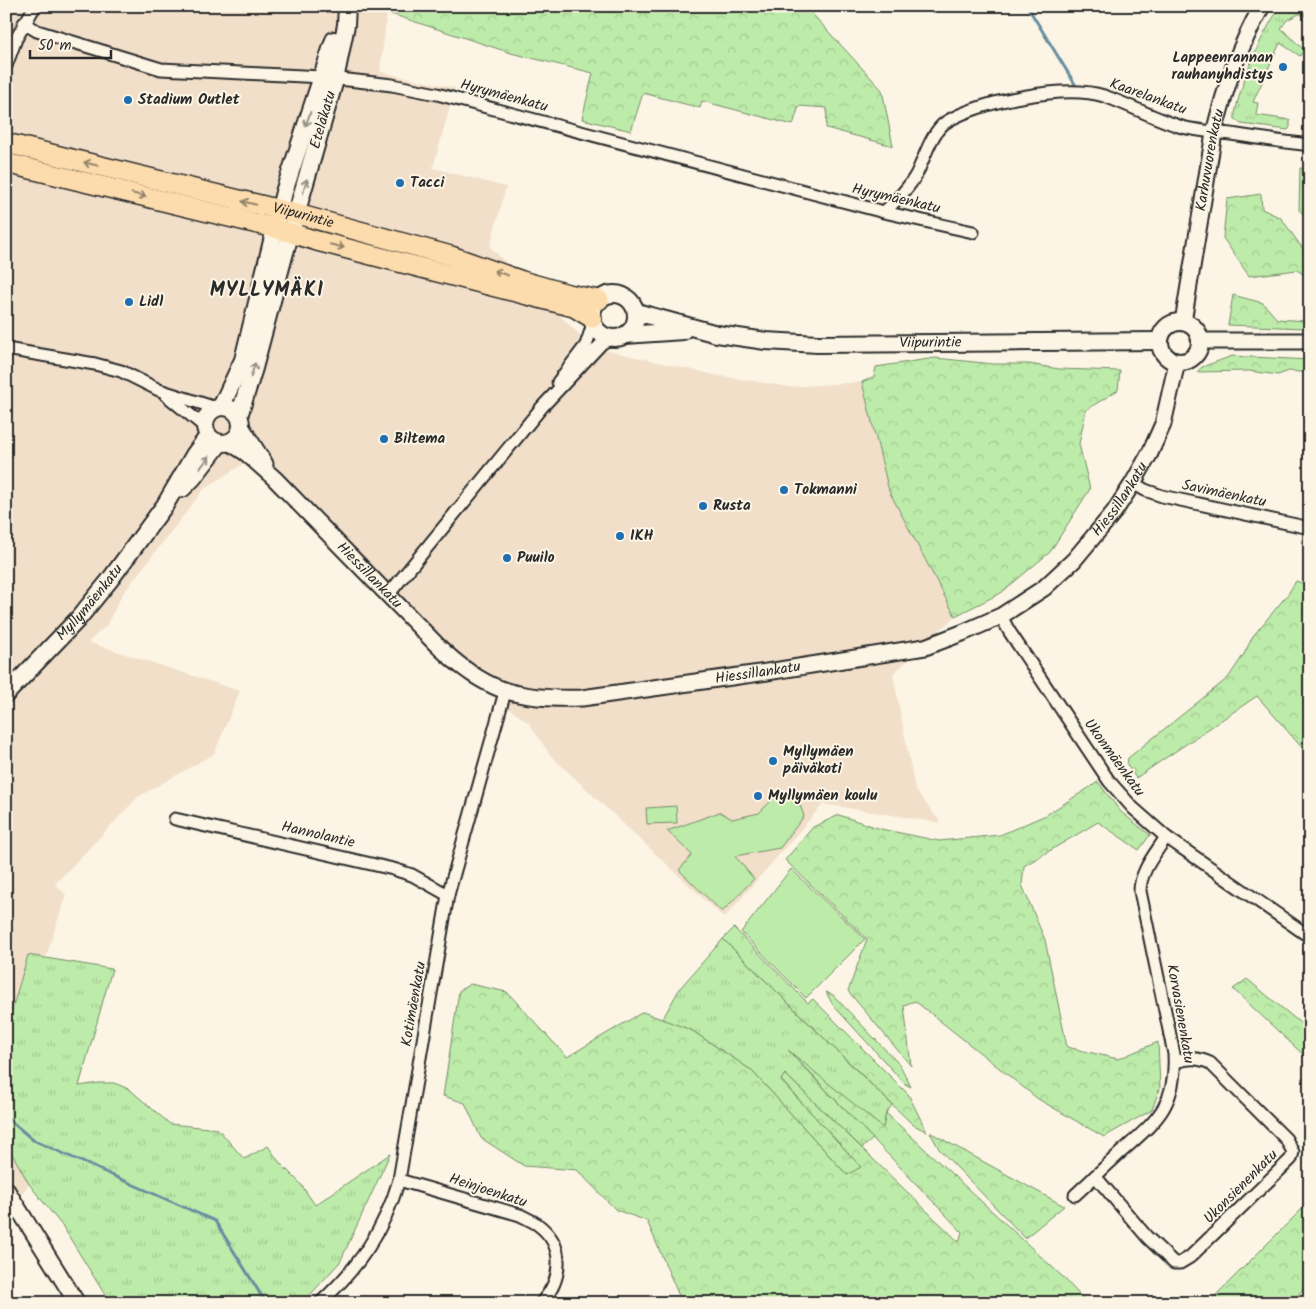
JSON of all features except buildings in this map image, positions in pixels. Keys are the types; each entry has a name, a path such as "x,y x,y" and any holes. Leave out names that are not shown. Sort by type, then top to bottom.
{"main road":[{"name":"Eteläkatu","path":"285,221 346,25 345,6"},
{"name":"Viipurintie","path":"6,143 285,221 317,241 574,307 592,321"},
{"name":"Viipurintie","path":"6,163 451,256 550,288 599,300"},
{"path":"219,408 243,360 285,221"},
{"path":"240,421 234,411 228,408 219,408 210,412 206,419 215,437 238,436 285,221"},
{"path":"611,294 624,296 629,300 636,312 636,321 632,329 618,337 604,336 597,331 592,321 595,305 599,300 611,294"},
{"name":"Viipurintie","path":"636,312 700,331 766,341 818,344 1160,341"},
{"path":"1183,322 1195,328 1201,341 1196,354 1184,362 1177,362 1170,360 1164,355 1160,341 1161,335 1169,324 1183,322"},
{"name":"Viipurintie","path":"618,337 657,332 700,331"},
{"name":"Myllymäenkatu","path":"6,694 78,619 109,581 166,505 194,455 215,437"}],"street":[{"path":"6,66 16,39 35,6"},
{"name":"Karhuvuorenkatu","path":"1183,322 1214,133 1232,69 1246,35 1262,6"},
{"name":"Hyrymäenkatu","path":"24,23 37,31 161,68 328,78 392,85 437,94 884,212 973,232"},
{"name":"Kaarelankatu","path":"884,212 901,195 915,176 932,140 944,123 970,111 1004,101 1043,94 1075,92 1102,96 1182,126 1214,133 1310,145"},
{"path":"542,407 555,386 586,346 592,321"},
{"path":"388,595 542,407 602,343 618,337"},
{"path":"1201,341 1310,341"},
{"name":"Hiessillankatu","path":"6,349 94,364 121,371 159,390 219,408"},
{"name":"Hiessillankatu","path":"159,390 215,437 246,453 274,478 460,667 505,692 528,697 552,699 582,698 767,672 925,646 1001,616 1044,588 1074,560 1109,518 1133,483 1150,453 1163,424 1177,362"},
{"name":"Hiessillankatu","path":"240,421 274,478"},
{"name":"Savimäenkatu","path":"1133,483 1162,496 1310,528"},
{"name":"Ukonmäenkatu","path":"1001,616 1008,631 1109,781 1133,808 1166,837 1310,937"},
{"name":"Kotimäenkatu","path":"320,1303 358,1263 392,1206 399,1180 448,895 505,692"},
{"name":"Hannolantie","path":"175,819 383,866 412,875 448,895"},
{"name":"Korvasienenkatu","path":"1075,1195 1143,1134 1161,1114 1172,1091 1175,1072 1174,1062 1140,891 1140,884 1145,872 1166,837"},
{"name":"Ukonsienenkatu","path":"1095,1176 1147,1237 1174,1264 1190,1257 1291,1160 1293,1152 1286,1139 1210,1063 1200,1058 1190,1058 1174,1062"},
{"name":"Heinjoenkatu","path":"399,1180 520,1215 538,1225 551,1239 557,1252 558,1265 556,1279 541,1303"},
{"path":"6,1189 77,1303"}],"shaded area":[{"path":"6,6 22,6 31,12 35,6 375,6 377,12 387,13 380,72 455,88 433,168 506,187 490,247 592,347 715,375 790,387 862,382 889,491 955,616 893,674 915,789 941,823 823,804 724,918 550,755 529,723 452,668 246,462 204,489 122,595 106,626 88,642 240,691 214,754 138,797 55,884 66,895 46,957 28,955 6,1030"},
{"path":"6,1143 29,1184 6,1217"}],"green space":[{"path":"375,6 805,6 882,90 893,146 826,128 827,108 799,106 793,125 702,101 700,108 643,93 631,131 582,119 593,73 511,53 388,13 377,13"},
{"path":"1281,6 1292,6 1292,12 1310,15 1310,17 1299,14 1287,20 1281,28 1304,50 1300,56 1280,43 1253,102 1258,103 1256,115 1290,120 1290,127 1288,130 1241,124 1235,119 1235,114 1242,87 1259,44"},
{"path":"1300,168 1310,170 1310,220 1299,210"},
{"path":"1261,194 1262,209 1281,218 1303,249 1310,249 1310,279 1297,270 1249,276 1223,238 1227,199"},
{"path":"1233,295 1263,303 1277,319 1306,321 1305,328 1228,325"},
{"path":"1232,356 1310,360 1310,373 1289,371 1278,375 1249,371 1197,372 1202,367"},
{"path":"935,358 994,364 1029,364 1059,369 1120,371 1118,390 1086,410 1079,444 1090,489 1050,552 1001,593 955,616 889,491 862,382 874,377 876,367"},
{"path":"1296,581 1310,586 1310,624 1308,634 1310,635 1310,757 1257,696 1136,778 1127,765 1128,758 1228,678 1253,636 1288,594"},
{"path":"1098,782 1121,812 1150,835 1139,850 1098,822 1024,866 1022,885 1045,940 1067,1047 1118,1059 1158,1042 1160,1087 1152,1110 1104,1137 1038,1099 915,1001 904,1005 911,1066 848,991 867,939 785,860 813,827 839,815 881,829 939,841 1000,835 1046,815"},
{"path":"796,794 804,816 780,848 735,856 754,879 722,912 679,870 692,855 667,831 720,812 732,819 759,813 774,798"},
{"path":"676,806 677,823 647,824 646,808"},
{"path":"791,869 865,939 806,998 741,932"},
{"path":"734,928 808,1003 813,999 908,1094 927,1132 912,1124 723,939"},
{"path":"723,939 892,1105 886,1113 883,1129 792,1055 873,1139 862,1148 785,1074 781,1081 862,1167 847,1175 751,1070 691,1030 662,1020 680,988"},
{"path":"28,955 112,969 79,1086 114,1083 129,1089 170,1124 218,1129 244,1159 268,1146 280,1163 300,1183 315,1205 390,1154 340,1262 311,1294 299,1303 110,1303 63,1227 29,1184 6,1143 6,1030"},
{"path":"1247,979 1310,1031 1310,1061 1233,989"},
{"path":"470,984 507,992 567,1057 643,1012 691,1030 751,1070 847,1175 861,1167 781,1080 785,1074 959,1242 962,1232 788,1050 883,1128 886,1113 1064,1278 1087,1303 682,1303 647,1221 616,1210 577,1170 524,1166 481,1138 465,1103 443,1096 459,991"},
{"path":"826,992 833,995 900,1065 911,1087 905,1084 833,1005"},
{"path":"930,1132 1064,1206 1025,1238 939,1149"},
{"path":"1310,1201 1310,1278 1293,1303 1208,1303"}],"waterway":[{"path":"1027,6 1078,89"},
{"path":"6,1117 33,1140 215,1221 266,1303"}],"place":[{"name":"Lappeenrannan rauhanyhdistys","path":"1283,67"},
{"name":"Stadium Outlet","path":"128,100"},
{"name":"Tacci","path":"400,183"},
{"name":"Lidl","path":"129,302"},
{"name":"Biltema","path":"384,439"},
{"name":"Tokmanni","path":"784,490"},
{"name":"Rusta","path":"703,506"},
{"name":"IKH","path":"620,536"},
{"name":"Puuilo","path":"507,558"},
{"name":"Myllymäen päiväkoti","path":"773,761"},
{"name":"Myllymäen koulu","path":"758,796"}],"district":[{"name":"MYLLYMÄKI","path":"267,291"}]}
